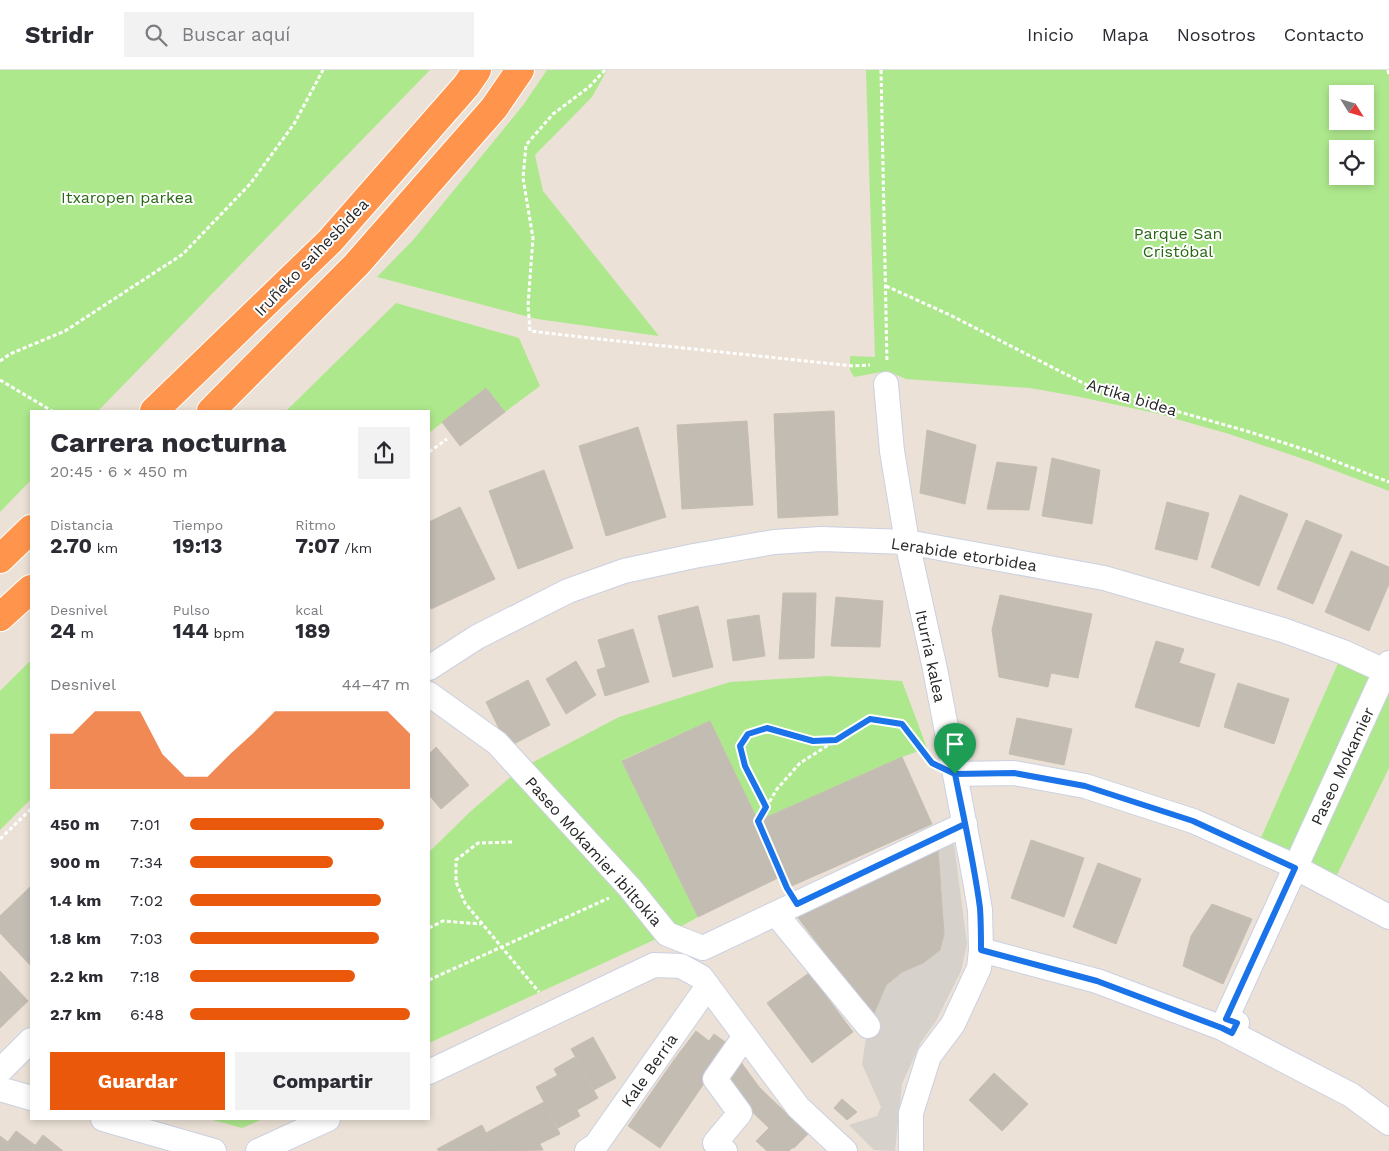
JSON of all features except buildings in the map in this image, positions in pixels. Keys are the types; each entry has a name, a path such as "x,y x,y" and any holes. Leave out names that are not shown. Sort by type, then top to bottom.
{"highway":[{"name":"Iruñeko saihesbidea","path":"155,410 330,241 466,86 477,70"},
{"path":"212,410 356,265 494,108 520,70"},
{"path":"0,559 30,530"},
{"path":"0,617 30,590"}],"street":[{"name":"Iturria kalea","path":"887,374 892,452 907,542 935,669 980,910 981,950 979,968 953,1024 929,1056 917,1089 911,1113 912,1151"},
{"name":"Lerabide etorbidea","path":"430,667 477,637 568,591 624,571 774,542 821,539 907,542 1104,578 1283,630 1388,669"},
{"name":"Paseo Mokamier","path":"1232,1033 1237,1023 1226,1019 1388,669"},
{"name":"Paseo Mokamier ibiltokia","path":"430,695 497,743 630,888 668,934 703,948 965,824"},
{"path":"955,774 1014,773 1085,786 1193,821 1295,868 1389,918"},
{"path":"787,909 868,1026"},
{"path":"981,950 1097,981 1222,1028 1351,1095 1389,1123"},
{"path":"430,1072 654,965 681,966 701,977 798,1107 846,1151"},
{"name":"Kale Berria","path":"588,1151 596,1145 708,986"},
{"path":"725,1151 716,1143 740,1114 715,1079 745,1036"},
{"path":"0,1071 30,1041"},
{"path":"0,1089 30,1098"},
{"path":"106,1120 214,1151"},
{"path":"258,1151 326,1120"}],"path":[{"path":"0,361 10,354 66,332 183,254 250,184 294,124 322,70"},
{"path":"605,70 589,87 553,114 526,145 523,178 533,238 528,305 530,330 853,366 887,374 881,70"},
{"path":"1388,70 1389,75"},
{"name":"Artika bidea","path":"886,286 950,315 1091,387 1250,432 1309,451 1389,482"},
{"path":"0,380 50,410"},
{"path":"430,451 447,439"},
{"path":"787,909 787,888 758,821 777,789 795,768 870,719 902,724 932,763 955,774"},
{"path":"766,807 745,766 740,746 748,734 767,728 813,741 836,740"},
{"path":"0,839 30,810"},
{"path":"512,842 478,843 456,860 456,882 465,903 500,948 539,992"},
{"path":"430,980 630,888"},
{"path":"430,928 443,921 481,924"}],"green space":[{"name":"Itxaropen parkea","path":"0,70 430,70 99,410 30,410 30,481 0,512"},
{"path":"547,70 607,70 592,97 535,155 543,191 659,336 537,319 377,277 414,239 524,104"},
{"name":"Parque San Cristóbal","path":"866,70 1389,70 1389,491 1229,434 1155,413 1030,388 906,379 887,371 854,377 850,370 850,356 875,357"},
{"path":"396,303 519,338 540,386 505,412 486,388 430,432 430,410 287,410"},
{"path":"1343,652 1389,673 1389,768 1331,887 1256,849"},
{"path":"30,661 30,800 0,830 0,691"},
{"path":"828,676 902,681 927,748 902,757 758,821 710,721 622,760 698,917 667,934 430,1043 430,851 471,811 520,769 619,717 730,682"},
{"path":"213,1120 261,1120 242,1128"}],"shaded area":[{"path":"954,844 967,944 961,971 936,1021 921,1042 902,1084 895,1151 874,1150 849,1125 877,1116 881,1107 862,1064 868,1026 886,985 902,972 923,963 940,950 944,934 938,850"}],"route":[{"path":"955,774 932,763 902,724 870,719 836,740 813,741 767,728 748,734 740,746 745,766 766,807 758,821 787,888 797,904 965,824 955,774 1014,773 1085,786 1193,821 1283,861 1295,868 1226,1019 1237,1023 1232,1033 1097,981 981,950 980,910 976,880 965,824 955,774"}]}
